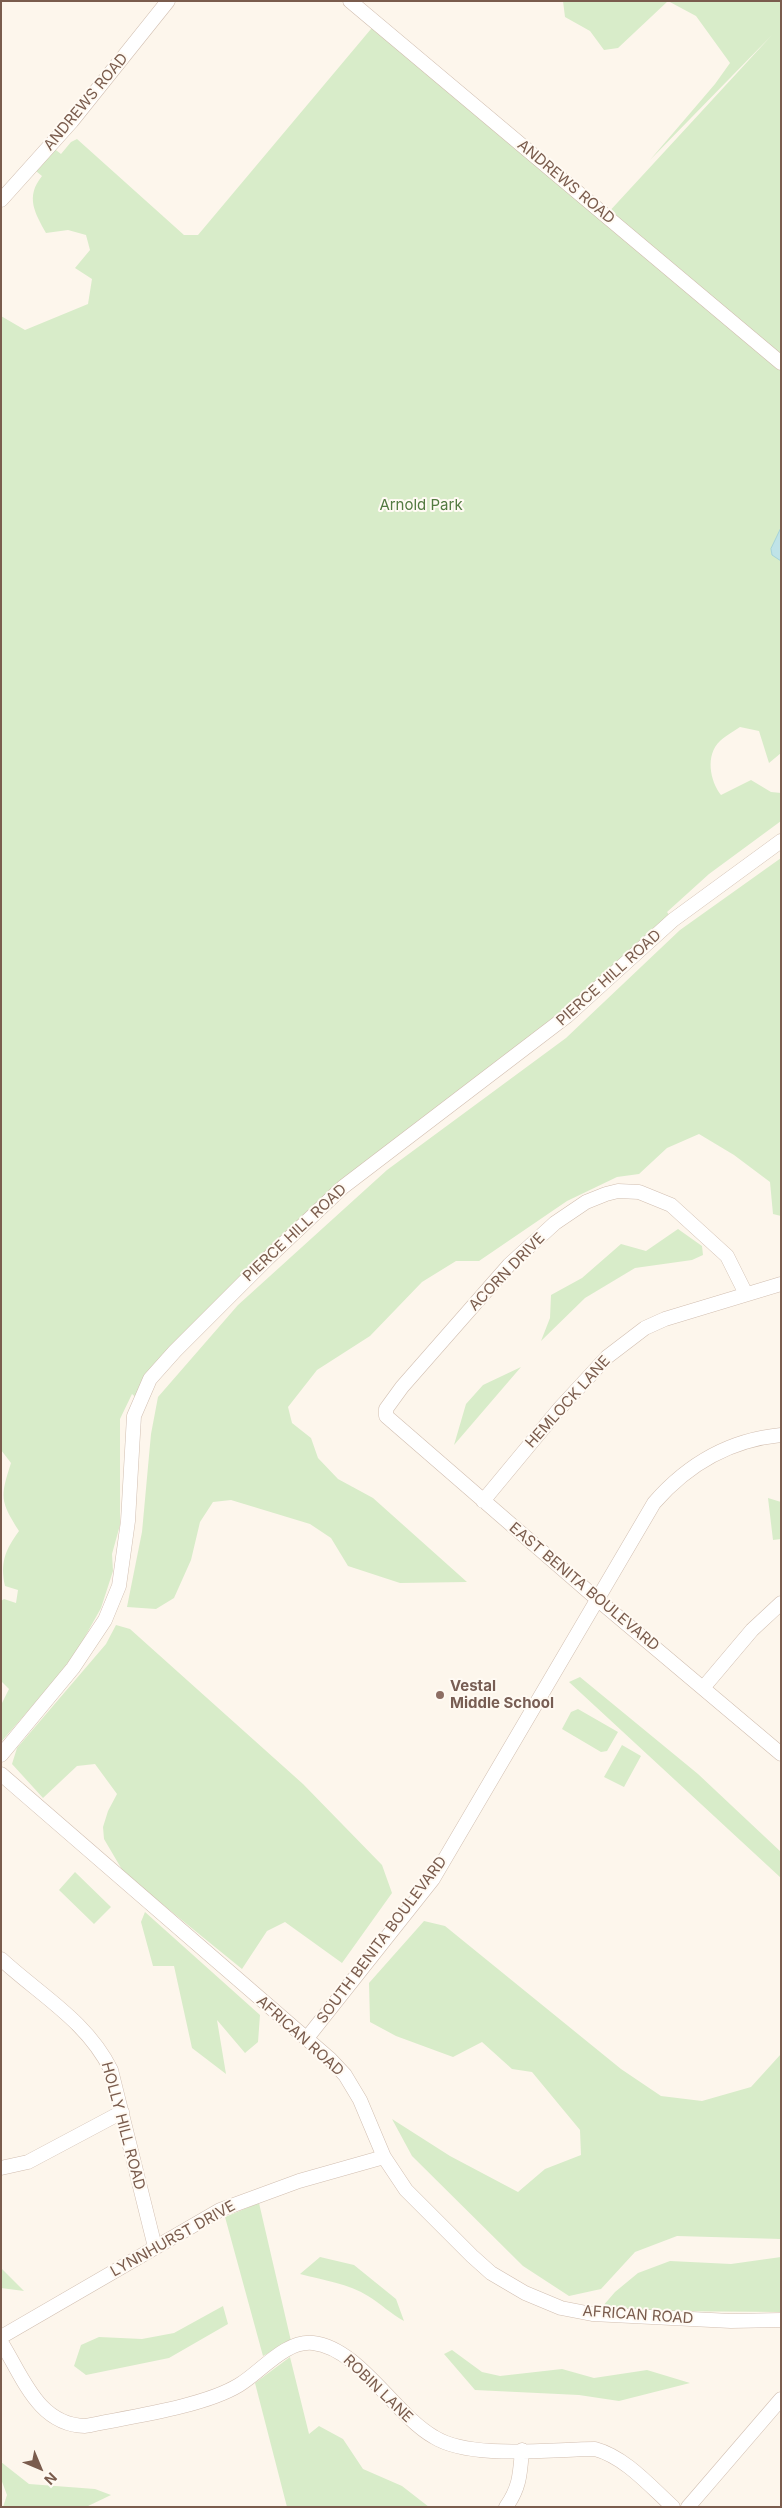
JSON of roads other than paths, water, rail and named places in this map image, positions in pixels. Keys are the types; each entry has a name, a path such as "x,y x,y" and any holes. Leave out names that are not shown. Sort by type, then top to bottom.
{"street":[{"name":"ANDREWS ROAD","path":"1,200 77,116 168,1"},
{"name":"ANDREWS ROAD","path":"350,1 781,364"},
{"name":"PIERCE HILL ROAD","path":"1,1755 74,1668 97,1634 115,1594 124,1560 134,1416 150,1379 175,1351 268,1258 343,1187 567,1016 673,920 781,841"},
{"name":"ACORN DRIVE","path":"388,1419 386,1409 402,1387 509,1265 555,1223 586,1202 606,1194 618,1191 639,1192 671,1205 727,1256 746,1294"},
{"name":"HEMLOCK LANE","path":"483,1501 560,1408 606,1357 645,1328 665,1319 781,1284"},
{"name":"EAST BENITA BOULEVARD","path":"388,1419 781,1754"},
{"name":"SOUTH BENITA BOULEVARD","path":"307,2038 433,1879 649,1510 671,1483 710,1456 736,1445 781,1436"},
{"path":"703,1688 752,1630 781,1603"},
{"name":"AFRICAN ROAD","path":"1,1774 307,2038 345,2075 360,2100 384,2157 406,2190 491,2273 525,2293 561,2308 619,2316 781,2320"},
{"name":"HOLLY HILL ROAD","path":"1,1959 88,2034 104,2055 112,2070 155,2248"},
{"path":"1,2168 28,2162 122,2112"},
{"name":"LYNNHURST DRIVE","path":"1,2338 220,2210 299,2181 384,2157"},
{"name":"ROBIN LANE","path":"1,2342 43,2410 55,2419 72,2426 94,2424 183,2405 238,2386 286,2350 297,2345 311,2342 330,2346 348,2357 415,2424 435,2438 472,2450 595,2449 607,2452 634,2472 673,2507"},
{"path":"688,2507 781,2398"},
{"path":"506,2507 516,2494 522,2450"}],"water":[{"path":"781,528 781,561 772,555 771,549"}],"place":[{"name":"Vestal Middle School","path":"440,1695"}],"park label":[{"name":"Arnold Park","path":"421,505"}]}
